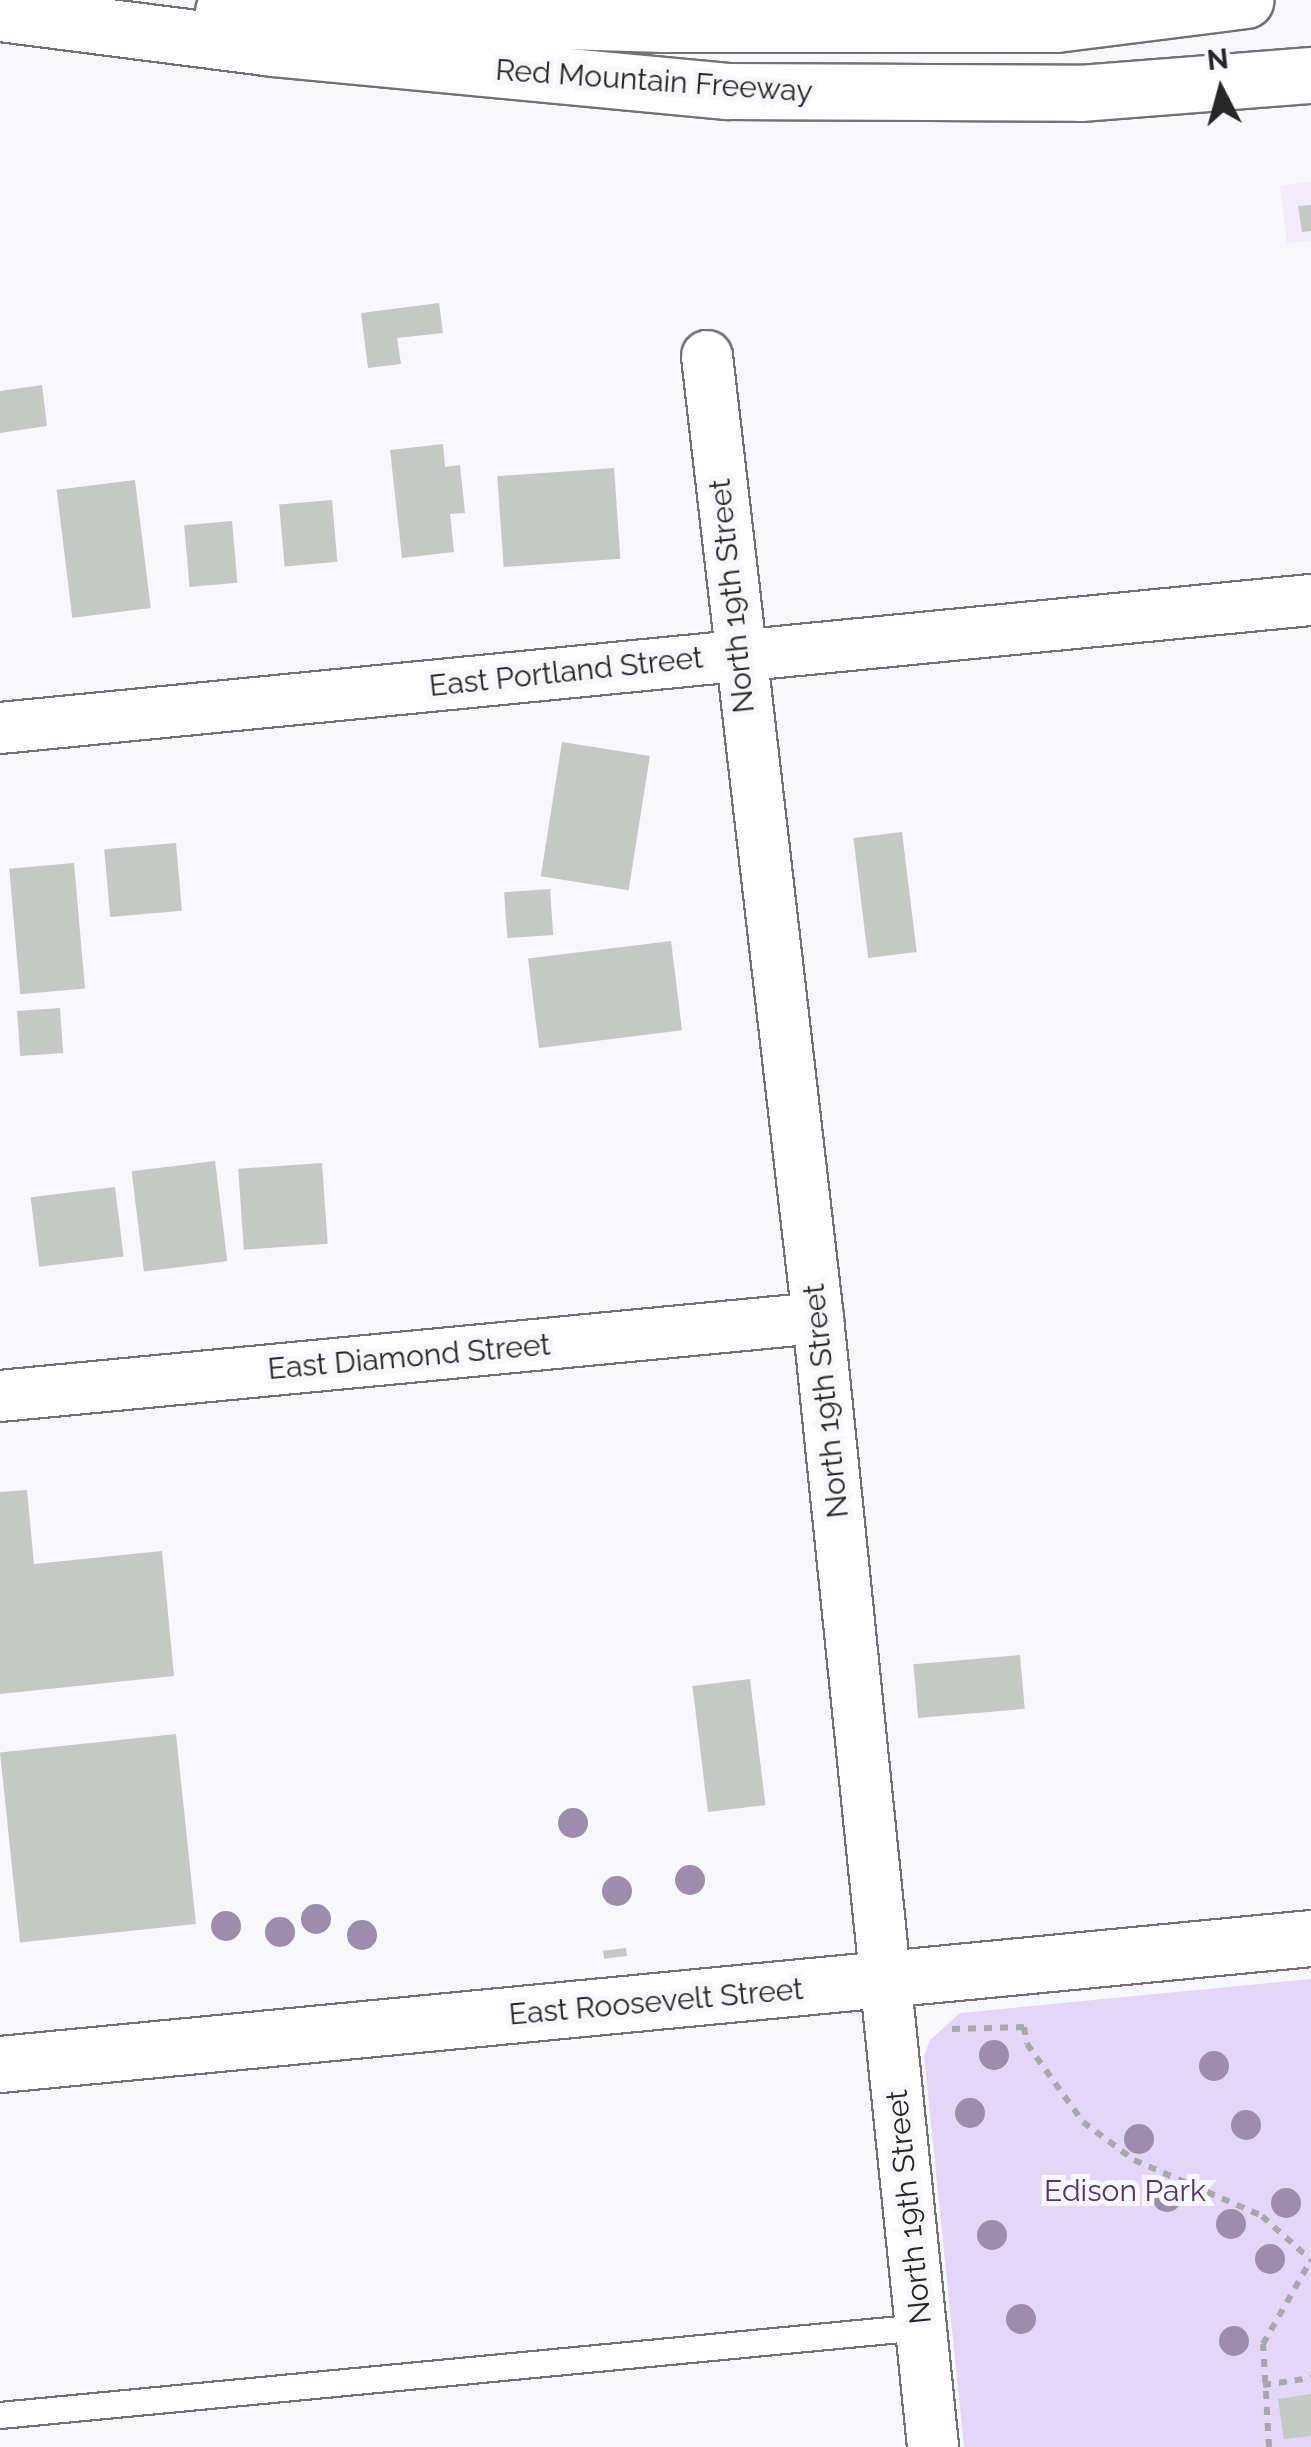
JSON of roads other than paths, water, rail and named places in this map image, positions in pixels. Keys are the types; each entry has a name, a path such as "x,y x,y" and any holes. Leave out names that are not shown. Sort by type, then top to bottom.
{"main road":[{"path":"0,10 664,24 1056,24 1245,0"},
{"name":"Red Mountain Freeway","path":"0,10 291,50 726,90 1080,93 1311,75"},
{"name":"East Roosevelt Street","path":"0,2064 1311,1938"}],"street":[{"name":"North 19th Street","path":"707,356 738,656 818,1318 933,2447"},
{"name":"East Portland Street","path":"0,728 1311,600"},
{"name":"East Diamond Street","path":"0,1396 818,1318"}],"lane":[{"path":"0,2415 921,2327"}],"park label":[{"name":"Edison Park","path":"1125,2191"}]}
